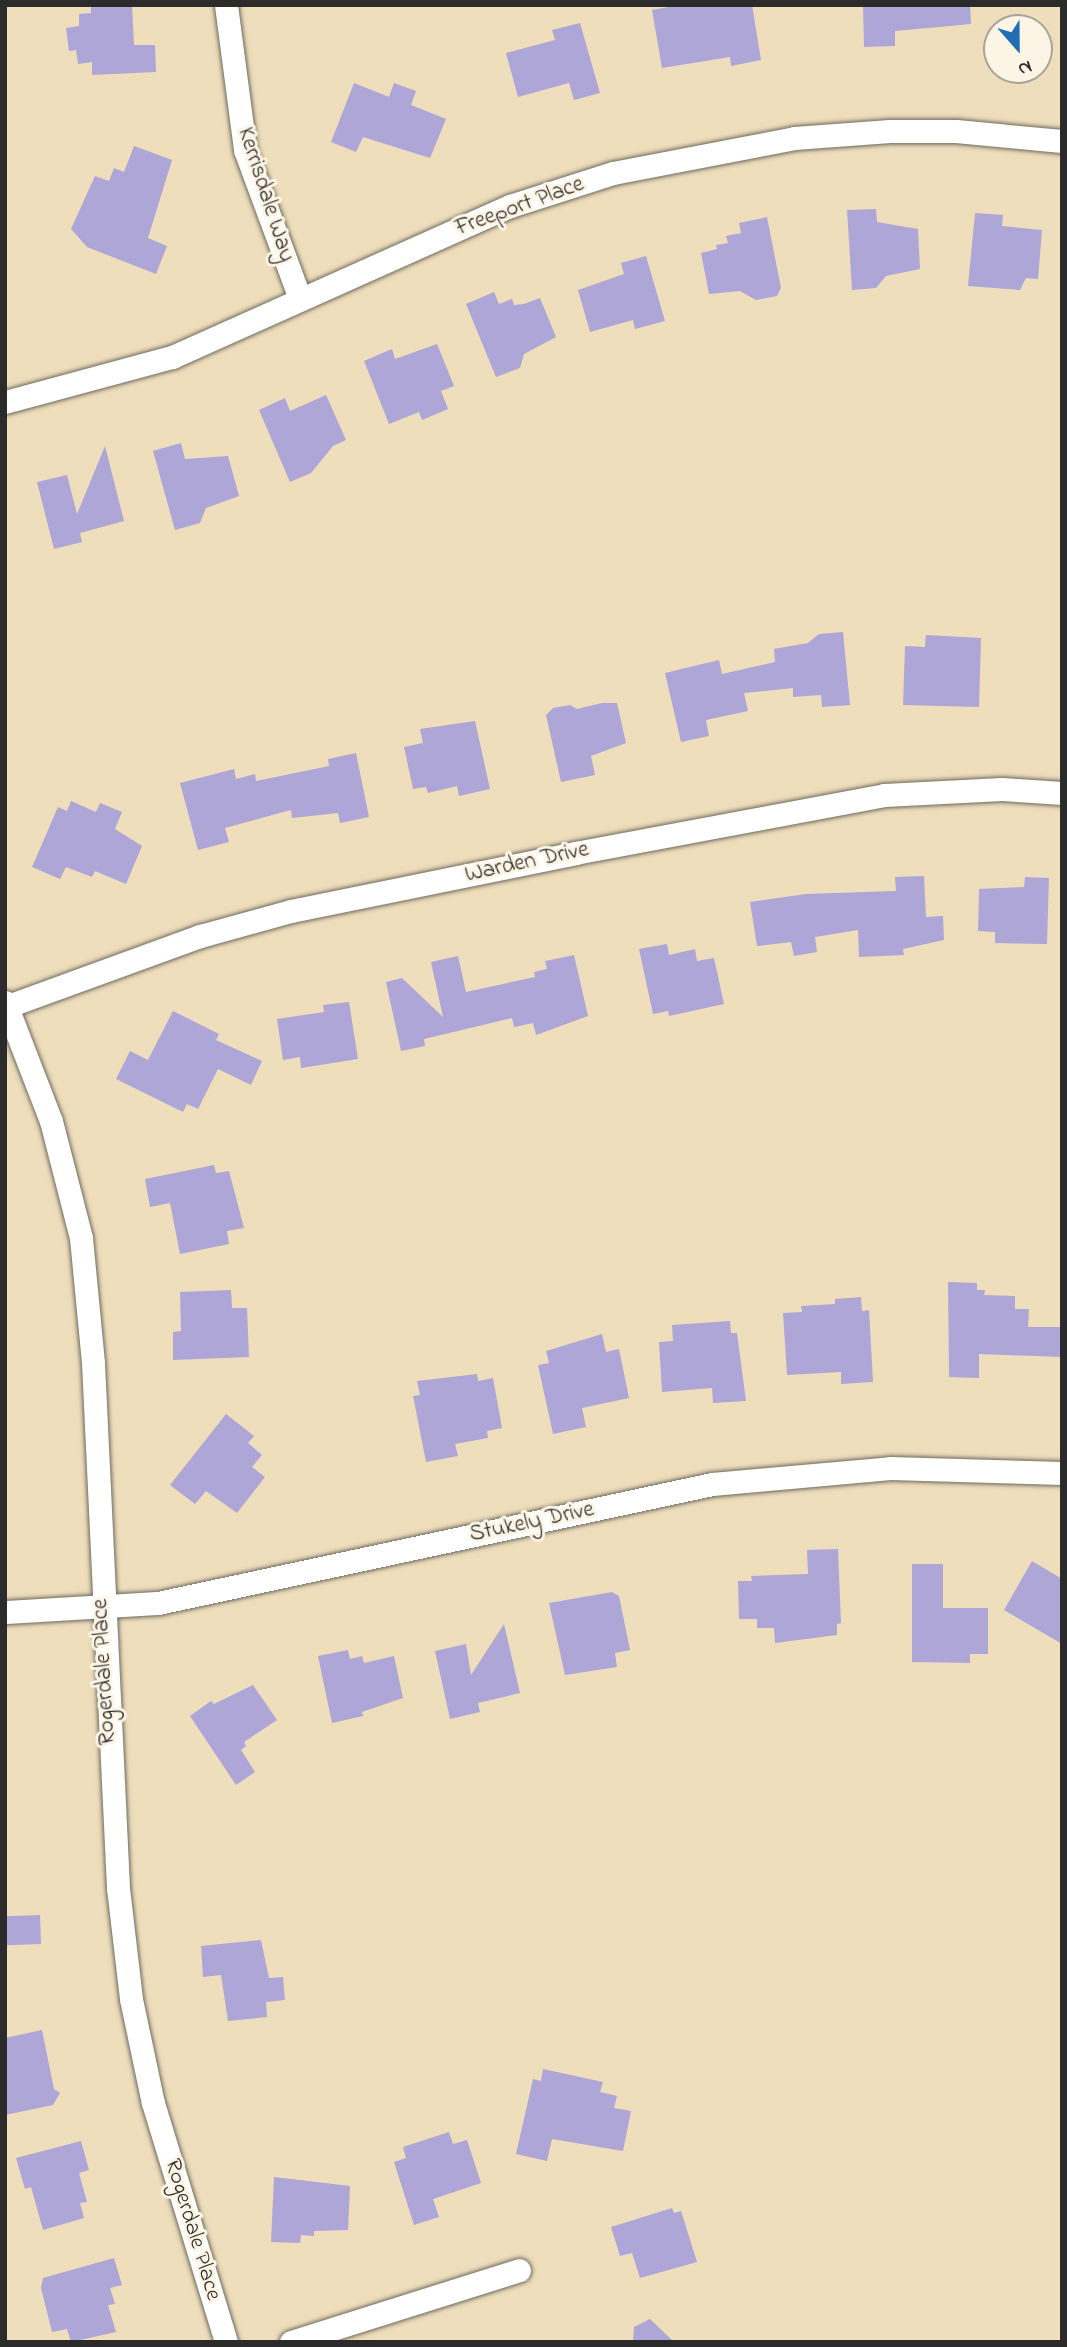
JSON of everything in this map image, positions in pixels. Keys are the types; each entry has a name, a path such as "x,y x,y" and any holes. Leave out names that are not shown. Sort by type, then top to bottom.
{"street":[{"name":"Kerrisdale Way","path":"226,5 245,149 300,299"},
{"name":"Freeport Place","path":"5,402 172,357 510,206 613,173 705,152 794,138 890,131 956,131 1062,141"},
{"name":"Warden Drive","path":"6,1005 112,965 265,918 575,853 884,795 1002,789 1062,793"},
{"name":"Rogerdale Place","path":"6,1005 51,1121 81,1238 93,1363 101,1607 118,1888 131,1999 153,2103 226,2342"},
{"name":"Stukely Drive","path":"5,1612 101,1607 212,1592 712,1484 890,1468 1062,1473"},
{"path":"291,2342 519,2270"}],"building":[{"path":"91,5 132,5 134,45 155,45 156,72 92,75 92,62 78,64 76,50 69,51 66,28 79,26 79,14 91,13"},
{"path":"680,5 752,5 761,60 731,66 730,57 662,68 652,10"},
{"path":"863,5 970,5 971,24 895,31 895,46 864,47"},
{"path":"580,23 600,93 574,100 569,83 518,97 506,53 555,40 552,30"},
{"path":"354,83 389,97 394,83 416,91 411,105 446,119 430,158 363,137 356,152 331,142"},
{"path":"134,146 172,160 148,238 167,246 156,274 87,247 71,229 95,176 109,181 114,168 124,172"},
{"path":"876,209 877,222 918,229 920,269 886,276 876,288 852,290 847,210"},
{"path":"975,213 1003,215 1002,226 1042,230 1038,279 1026,278 1020,290 968,286"},
{"path":"767,217 781,288 777,296 756,300 740,291 709,294 701,253 717,249 716,245 728,243 726,236 741,233 739,223"},
{"path":"646,256 665,321 635,329 633,320 590,332 578,290 624,274 621,263"},
{"path":"494,292 499,304 512,299 514,305 524,304 540,298 556,337 524,354 520,368 496,377 466,304"},
{"path":"437,344 454,386 441,391 448,409 422,420 419,412 389,424 364,361 392,349 395,359"},
{"path":"326,395 346,440 333,446 311,473 290,482 259,410 285,398 290,411"},
{"path":"181,443 185,459 228,456 239,496 206,508 200,523 175,530 153,451"},
{"path":"105,446 124,521 80,533 82,542 54,549 37,482 67,475 77,514"},
{"path":"843,632 850,705 822,707 821,695 793,697 793,688 744,693 748,711 706,720 709,736 681,742 665,673 719,660 722,674 775,662 774,649 808,643 819,634"},
{"path":"926,635 981,638 979,707 903,705 905,646 925,647"},
{"path":"602,703 617,703 626,743 591,756 595,775 561,782 546,715 553,708 570,705 577,709"},
{"path":"475,721 490,789 459,796 457,786 428,793 426,787 413,789 404,747 423,743 420,729"},
{"path":"356,753 369,817 340,823 338,813 292,818 291,810 225,828 229,842 198,850 180,783 234,769 236,779 255,774 256,781 329,766 328,759"},
{"path":"71,801 96,812 100,803 122,812 115,829 142,846 126,884 95,871 92,877 66,867 60,879 32,867 58,807 67,811"},
{"path":"924,876 926,917 943,916 944,940 903,949 904,955 859,957 858,930 815,937 817,952 794,956 791,942 757,946 750,902 806,894 896,891 895,877"},
{"path":"1025,877 1049,878 1047,944 995,943 995,932 978,931 979,889 1024,887"},
{"path":"667,944 669,955 695,949 697,961 714,958 724,1004 669,1016 668,1011 653,1014 639,949"},
{"path":"574,955 588,1016 536,1035 533,1023 514,1027 512,1018 424,1039 425,1046 401,1051 386,982 402,978 443,1017 431,962 458,956 466,992 535,977 534,972 547,969 545,961"},
{"path":"349,1002 358,1059 301,1068 300,1057 283,1060 277,1019 324,1012 323,1005"},
{"path":"173,1011 219,1034 216,1040 262,1061 251,1085 218,1069 198,1109 187,1104 183,1112 116,1079 130,1051 148,1060"},
{"path":"214,1165 216,1173 229,1171 244,1228 227,1231 229,1244 180,1254 170,1203 150,1207 145,1179"},
{"path":"948,1282 977,1283 977,1290 985,1290 984,1295 1015,1296 1015,1309 1029,1309 1028,1327 1062,1327 1062,1357 979,1354 979,1378 949,1377"},
{"path":"231,1290 232,1308 247,1308 249,1357 173,1360 173,1332 181,1331 180,1292"},
{"path":"861,1297 862,1311 869,1310 873,1382 841,1384 841,1372 787,1375 783,1313 802,1312 801,1306 835,1304 835,1299"},
{"path":"730,1321 731,1333 737,1333 746,1401 713,1403 712,1388 662,1392 659,1342 673,1341 672,1325"},
{"path":"602,1334 606,1352 619,1349 629,1398 582,1408 586,1427 553,1434 538,1365 549,1363 546,1351"},
{"path":"477,1374 478,1381 493,1378 502,1428 487,1431 488,1438 455,1444 458,1456 426,1462 413,1396 420,1395 417,1381"},
{"path":"226,1414 254,1436 248,1443 262,1455 252,1467 265,1477 237,1513 206,1491 195,1504 170,1485"},
{"path":"838,1549 841,1623 837,1624 837,1635 775,1643 774,1628 757,1628 757,1619 739,1619 738,1581 752,1581 751,1576 808,1574 807,1550"},
{"path":"1032,1561 1062,1579 1062,1644 1004,1610"},
{"path":"912,1564 943,1564 943,1608 988,1608 988,1654 970,1654 970,1663 912,1662"},
{"path":"612,1592 619,1596 630,1650 615,1653 617,1667 565,1675 549,1603"},
{"path":"504,1624 520,1693 478,1703 480,1712 450,1719 435,1651 466,1644 471,1675"},
{"path":"348,1650 350,1659 362,1656 364,1663 394,1656 403,1698 362,1712 363,1716 332,1723 318,1656"},
{"path":"253,1685 277,1720 244,1742 246,1746 241,1750 255,1772 236,1785 190,1716 211,1701 214,1704"},
{"path":"40,1915 41,1944 6,1945 5,1916"},
{"path":"261,1940 269,1978 283,1977 285,2000 266,2002 267,2017 228,2021 221,1975 203,1977 201,1946"},
{"path":"42,2030 54,2089 60,2093 53,2105 5,2115 5,2038"},
{"path":"543,2069 603,2082 600,2092 617,2096 614,2108 631,2111 623,2151 552,2139 547,2161 516,2154 533,2079 541,2081"},
{"path":"449,2132 453,2144 467,2140 481,2183 433,2199 439,2217 414,2225 394,2162 406,2158 403,2147"},
{"path":"81,2141 89,2170 79,2173 87,2202 80,2203 84,2218 43,2230 31,2187 25,2189 16,2158"},
{"path":"274,2177 350,2186 348,2230 314,2231 314,2236 301,2235 300,2243 271,2242"},
{"path":"672,2208 674,2213 681,2211 697,2262 640,2278 632,2253 620,2256 611,2227"},
{"path":"114,2258 122,2285 110,2288 115,2304 108,2305 116,2332 71,2342 67,2329 52,2332 41,2288 43,2278"},
{"path":"650,2319 674,2342 633,2342 634,2327"}]}
